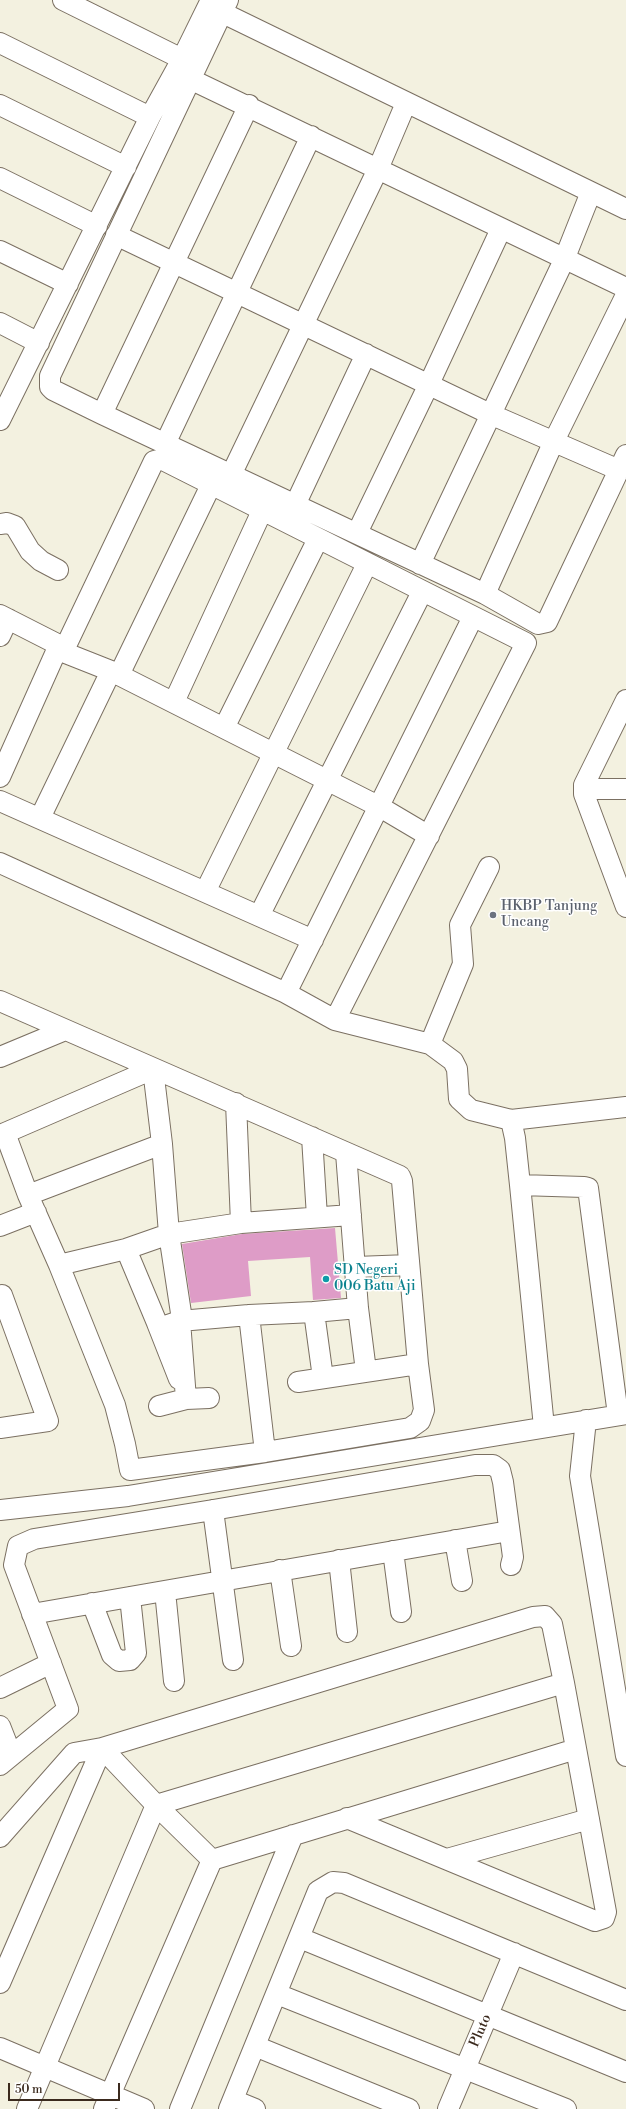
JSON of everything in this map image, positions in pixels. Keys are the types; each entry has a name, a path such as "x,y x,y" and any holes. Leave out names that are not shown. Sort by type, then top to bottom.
{"street":[{"path":"63,0 182,59"},
{"path":"220,4 182,59 150,117 126,166 105,235 49,382 53,390 165,444 262,511 526,643 335,1020"},
{"path":"0,420 5,398 39,342 68,284 105,235 190,79 220,4"},
{"path":"220,4 406,103 626,209"},
{"path":"0,43 150,117"},
{"path":"190,79 311,136 564,260 626,288"},
{"path":"40,818 115,673 213,476 303,324 378,169 406,103"},
{"path":"0,106 126,166"},
{"path":"102,414 249,106"},
{"path":"165,444 311,136"},
{"path":"0,178 105,235 174,262 490,414 554,441 622,462 547,622 538,624 485,594 295,505 161,459 154,461 61,648 0,777"},
{"path":"420,564 564,260 592,192"},
{"path":"357,533 429,384 501,229"},
{"path":"0,251 68,284"},
{"path":"485,594 554,441 626,295"},
{"path":"0,323 39,342"},
{"path":"295,505 366,354"},
{"path":"174,702 262,511"},
{"path":"0,524 7,523 15,526 30,551 41,561 58,570"},
{"path":"224,728 318,539"},
{"path":"205,892 275,754 367,564"},
{"path":"259,916 422,592"},
{"path":"286,993 380,807 473,617"},
{"path":"3,623 61,648 174,702 380,807 429,836"},
{"path":"626,700 584,785 584,789 626,907"},
{"path":"584,789 626,789"},
{"path":"0,800 313,940"},
{"path":"0,863 286,993 335,1020 430,1044 453,1061 457,1069 459,1099 471,1110 511,1120 626,1107"},
{"path":"430,1044 463,964 460,925 489,867"},
{"path":"0,1001 153,1069 236,1103 346,1154 400,1176 418,1364 424,1410 420,1421 410,1428 265,1452 130,1470 115,1405 59,1265 2,1134 153,1069"},
{"path":"0,1057 65,1030"},
{"path":"153,1069 162,1144 169,1234 182,1313 180,1320 186,1399"},
{"path":"236,1103 241,1224"},
{"path":"511,1120 515,1138 544,1427"},
{"path":"312,1137 317,1217"},
{"path":"0,1226 32,1203 162,1144"},
{"path":"346,1154 358,1308 366,1371"},
{"path":"0,1510 128,1496 622,1414 588,1188 520,1185"},
{"path":"59,1265 126,1248 169,1234 241,1224 351,1214"},
{"path":"126,1248 186,1399"},
{"path":"356,1267 409,1265"},
{"path":"0,1296 2,1295 48,1421 0,1428"},
{"path":"157,1323 165,1326 180,1320 358,1308"},
{"path":"314,1312 323,1378"},
{"path":"249,1315 265,1452"},
{"path":"298,1382 418,1364"},
{"path":"160,1406 186,1399 209,1398"},
{"path":"586,1420 580,1476 626,1756"},
{"path":"0,1726 6,1760 68,1709 14,1565 18,1546 34,1539 475,1465 492,1465 500,1470 509,1531 512,1557 511,1565"},
{"path":"214,1510 233,1660"},
{"path":"32,1614 509,1531"},
{"path":"455,1540 462,1581"},
{"path":"393,1551 401,1612"},
{"path":"339,1560 347,1632"},
{"path":"280,1570 291,1646"},
{"path":"165,1591 174,1681"},
{"path":"92,1603 112,1655 119,1661 130,1660 136,1653 130,1597"},
{"path":"0,1837 74,1753 102,1748 532,1617 545,1616 552,1624 564,1683 606,1912 604,1918 595,1922 347,1818"},
{"path":"0,1688 51,1663"},
{"path":"156,1805 564,1683"},
{"path":"102,1748 156,1805 212,1860"},
{"path":"0,1983 102,1748"},
{"path":"108,2102 212,1860 576,1749"},
{"path":"27,2109 156,1805"},
{"path":"447,1859 589,1820"},
{"path":"180,2109 293,1835"},
{"path":"255,2109 231,2104 318,1891 333,1882 344,1882 626,2000"},
{"path":"300,1938 626,2072"},
{"name":"Pluto","path":"448,2109 514,1954"},
{"path":"277,1994 566,2109"},
{"path":"255,2046 409,2109"},
{"path":"0,2048 45,2067 108,2102 144,2109"}],"building":[{"name":"SD Negeri 006 Batu Aji","path":"335,1228 341,1298 313,1300 310,1257 248,1261 251,1296 191,1303 182,1244 242,1234"}],"place":[{"name":"HKBP Tanjung Uncang","path":"493,915"},
{"name":"SD Negeri 006 Batu Aji","path":"326,1279"}]}
